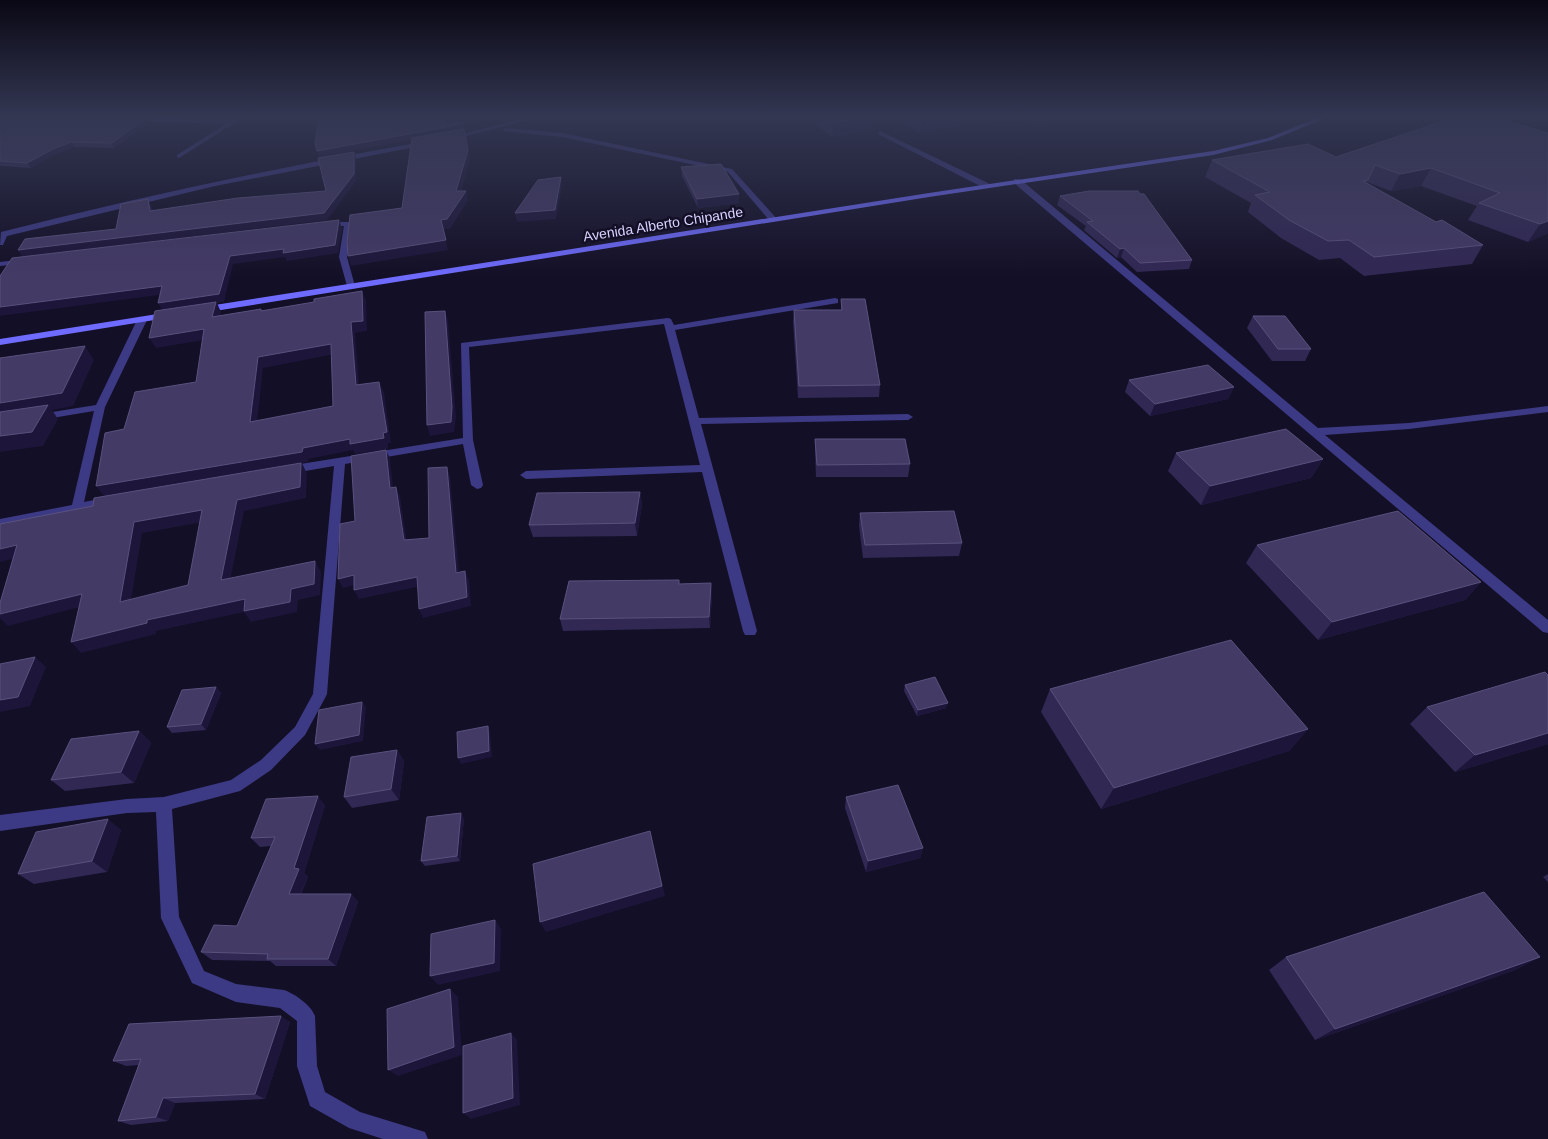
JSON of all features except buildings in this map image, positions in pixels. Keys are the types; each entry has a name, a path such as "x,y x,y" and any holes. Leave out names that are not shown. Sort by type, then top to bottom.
{"main road":[{"name":"Avenida Alberto Chipande","path":"190,312 1093,170"},
{"path":"0,342 180,314"}],"street":[{"path":"0,243 4,234 139,200 280,170"},
{"path":"730,170 773,219"},
{"path":"956,170 988,186"},
{"path":"1017,181 1548,628"},
{"path":"319,225 348,224 343,257 351,286"},
{"path":"0,264 39,259"},
{"path":"670,328 835,301"},
{"path":"77,506 100,407 142,320"},
{"path":"477,485 468,440 464,345 668,321 750,631"},
{"path":"27,419 100,407"},
{"path":"1314,432 1409,426 1548,409"},
{"path":"695,421 908,417"},
{"path":"272,473 468,440"},
{"path":"0,823 127,806 164,804 235,786 266,765 300,731 320,694 340,461"},
{"path":"526,475 707,468"},
{"path":"0,523 77,506 126,498"},
{"path":"164,804 170,918 198,977 236,993 284,999 306,1016 307,1066 317,1099 356,1121 418,1139"}]}
